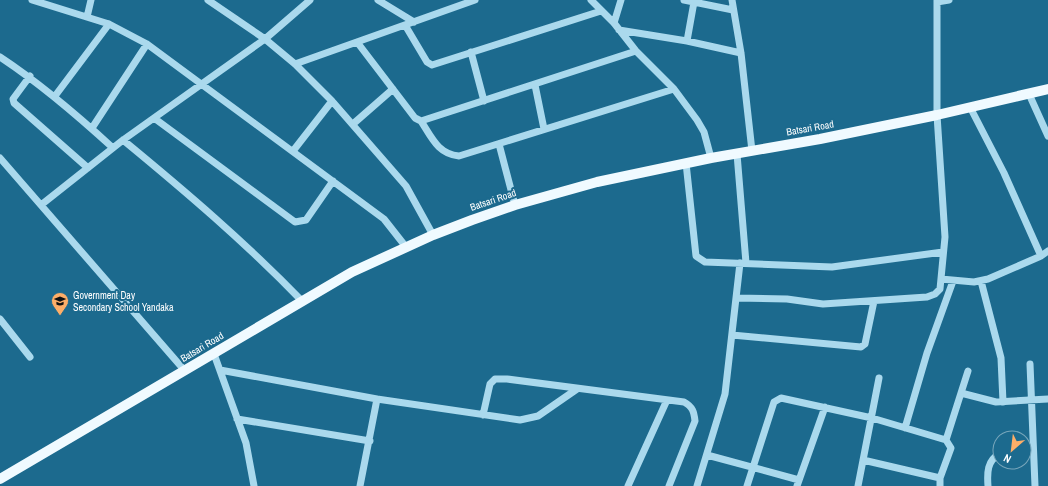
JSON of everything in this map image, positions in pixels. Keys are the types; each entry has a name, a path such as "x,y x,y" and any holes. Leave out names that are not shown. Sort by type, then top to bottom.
{"main road":[{"name":"Batsari Road","path":"0,479 352,272 433,235 515,205 597,182 711,158 936,115 1048,89"}],"street":[{"path":"32,0 109,24 147,44 384,219 406,247"},
{"path":"87,17 91,0"},
{"path":"208,0 265,39 295,64 332,101 406,186 433,235"},
{"path":"41,205 123,140 265,39 310,0"},
{"path":"378,0 414,22"},
{"path":"295,64 475,0"},
{"path":"591,0 614,23 636,52 674,89 704,132 711,158"},
{"path":"614,23 622,0"},
{"path":"684,0 733,10"},
{"path":"732,0 741,53 752,151"},
{"path":"736,298 787,299 823,304 927,297 935,294 940,289 945,237 936,115 937,1 949,0"},
{"path":"687,41 694,2"},
{"path":"405,25 429,64 601,11"},
{"path":"55,96 109,24"},
{"path":"619,30 687,41 741,53"},
{"path":"357,42 415,118 421,121 439,148 448,155 459,156 674,89"},
{"path":"92,128 147,44"},
{"path":"471,52 484,101"},
{"path":"421,121 636,52"},
{"path":"0,57 30,76 55,96 113,148"},
{"path":"30,76 13,99 14,103 88,168"},
{"path":"535,85 544,130"},
{"path":"353,124 393,89"},
{"path":"1029,94 1048,136"},
{"path":"293,151 332,101"},
{"path":"970,107 1004,173 1041,256"},
{"path":"154,118 295,222 306,220 333,181"},
{"path":"123,140 206,209 258,256 302,301"},
{"path":"499,144 515,205"},
{"path":"697,486 727,383 736,298 743,263 737,154"},
{"path":"0,158 185,371"},
{"path":"686,163 696,256 705,262 832,267 943,252"},
{"path":"941,279 974,282 981,281 1014,269 1048,251"},
{"path":"905,428 927,353 953,280"},
{"path":"981,281 1001,358 1003,402"},
{"path":"732,335 861,347 865,344 874,301"},
{"path":"0,319 30,357"},
{"path":"214,354 246,443 254,486"},
{"path":"1030,364 1035,486"},
{"path":"220,370 377,399 520,420 538,416 577,389"},
{"path":"946,440 968,371"},
{"path":"483,415 490,384 495,379 507,378 577,389 684,402 690,405 694,411 695,421 669,486"},
{"path":"858,486 879,378"},
{"path":"961,393 984,400 1003,402 1048,399"},
{"path":"747,486 774,402 781,398 872,418 946,440 951,448 940,478 940,486"},
{"path":"360,486 377,399"},
{"path":"628,486 667,400"},
{"path":"707,455 798,483 825,407"},
{"path":"237,419 370,441"},
{"path":"863,460 940,478"},
{"path":"988,486 987,472 990,462 992,460"}],"place":[{"name":"Government Day Secondary School Yandaka","path":"60,316"}]}
